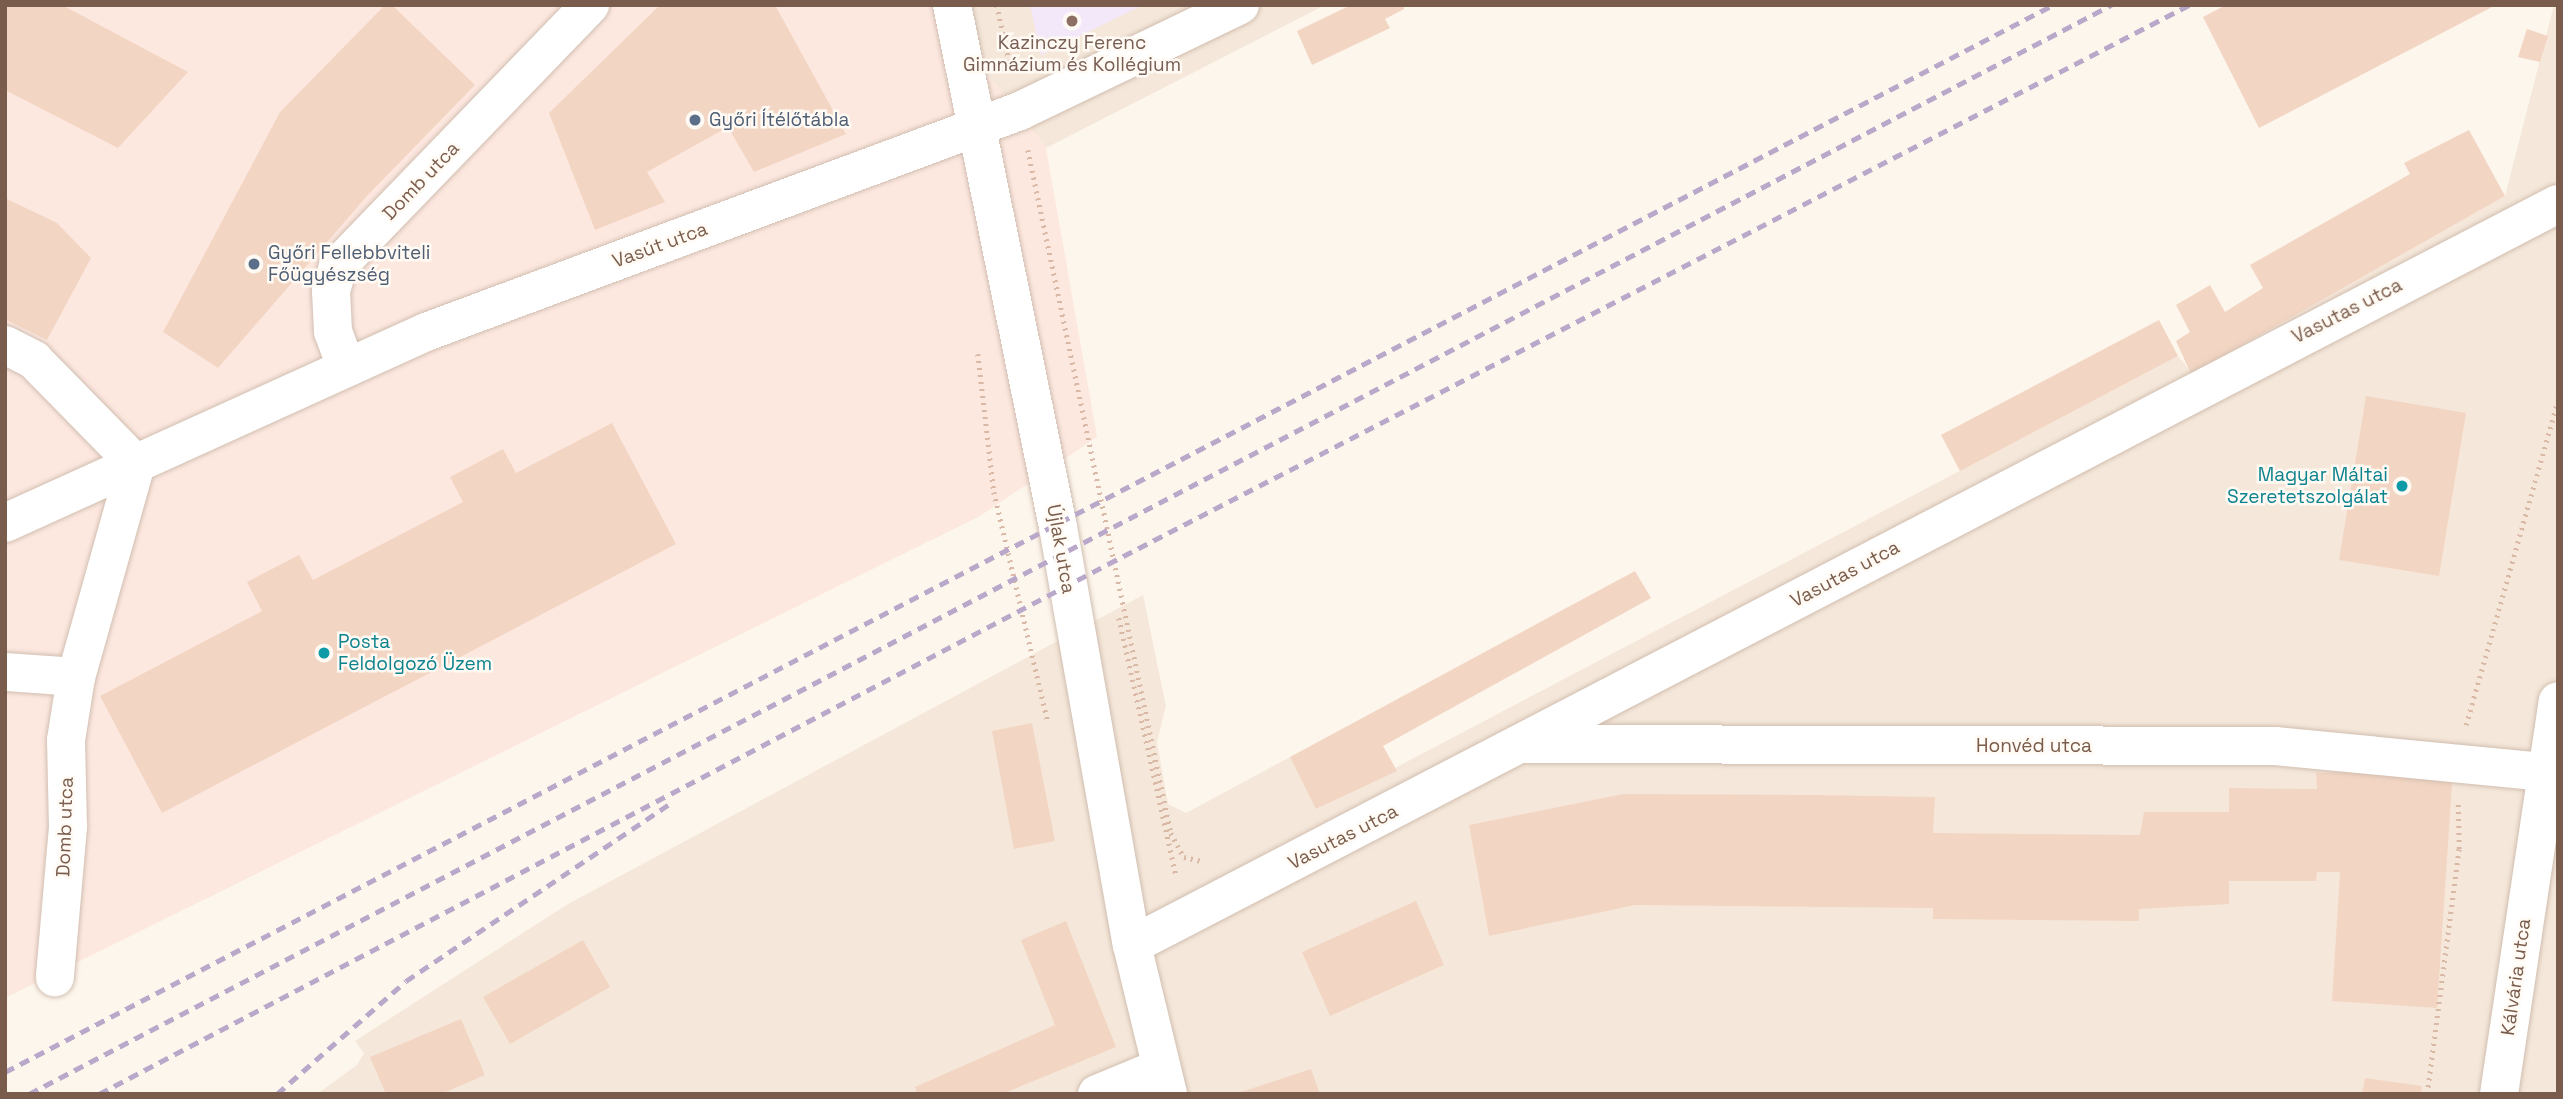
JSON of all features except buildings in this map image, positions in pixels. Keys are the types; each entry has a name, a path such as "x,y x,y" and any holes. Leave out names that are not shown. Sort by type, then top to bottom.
{"street":[{"name":"Domb utca","path":"346,367 333,332 331,291 338,266 590,5"},
{"name":"Újlak utca","path":"952,5 1055,513 1132,945 1164,1081"},
{"name":"Vasút utca","path":"346,367 439,327 1020,111 1240,5"},
{"name":"Vasutas utca","path":"1132,945 2558,204"},
{"path":"5,345 34,360 136,464"},
{"path":"5,523 346,367"},
{"name":"Domb utca","path":"55,977 68,827 66,740 76,677 136,464"},
{"path":"5,672 76,677"},
{"name":"Kálvária utca","path":"2499,1094 2545,861 2546,772 2558,701"},
{"name":"Honvéd utca","path":"1522,744 2275,746 2456,760 2546,772"},
{"path":"1097,1094 1164,1081"}],"path":[{"path":"997,5 1171,833 1184,857 1206,862"},
{"path":"2427,1094 2459,849 2456,760 2558,399"}],"shaded area":[{"path":"5,5 932,5 1046,148 1097,437 980,516 5,998"},
{"path":"932,5 1325,5 1046,148"},
{"name":"Kazinczy Ferenc Gimnázium és Kollégium","path":"1030,5 1143,5 1041,55"},
{"path":"2554,5 2558,5 2558,1094 317,1094 357,1065 364,1053 355,1041 568,904 1143,595 1166,706 1157,742 1168,804 1186,813 1290,757 1317,809 2178,356 2192,373 2505,196"}],"railway":[{"path":"5,1072 2053,5"},
{"path":"29,1094 2111,5"},
{"path":"99,1094 1108,564 2189,5"},
{"path":"277,1094 406,981 668,805"}],"place":[{"name":"Kazinczy Ferenc Gimnázium és Kollégium","path":"1072,21"},
{"name":"Győri Ítélőtábla","path":"695,120"},
{"name":"Győri Fellebbviteli Főügyészség","path":"254,264"},
{"name":"Magyar Máltai Szeretetszolgálat","path":"2402,486"},
{"name":"Posta Feldolgozó Üzem","path":"324,653"}]}
